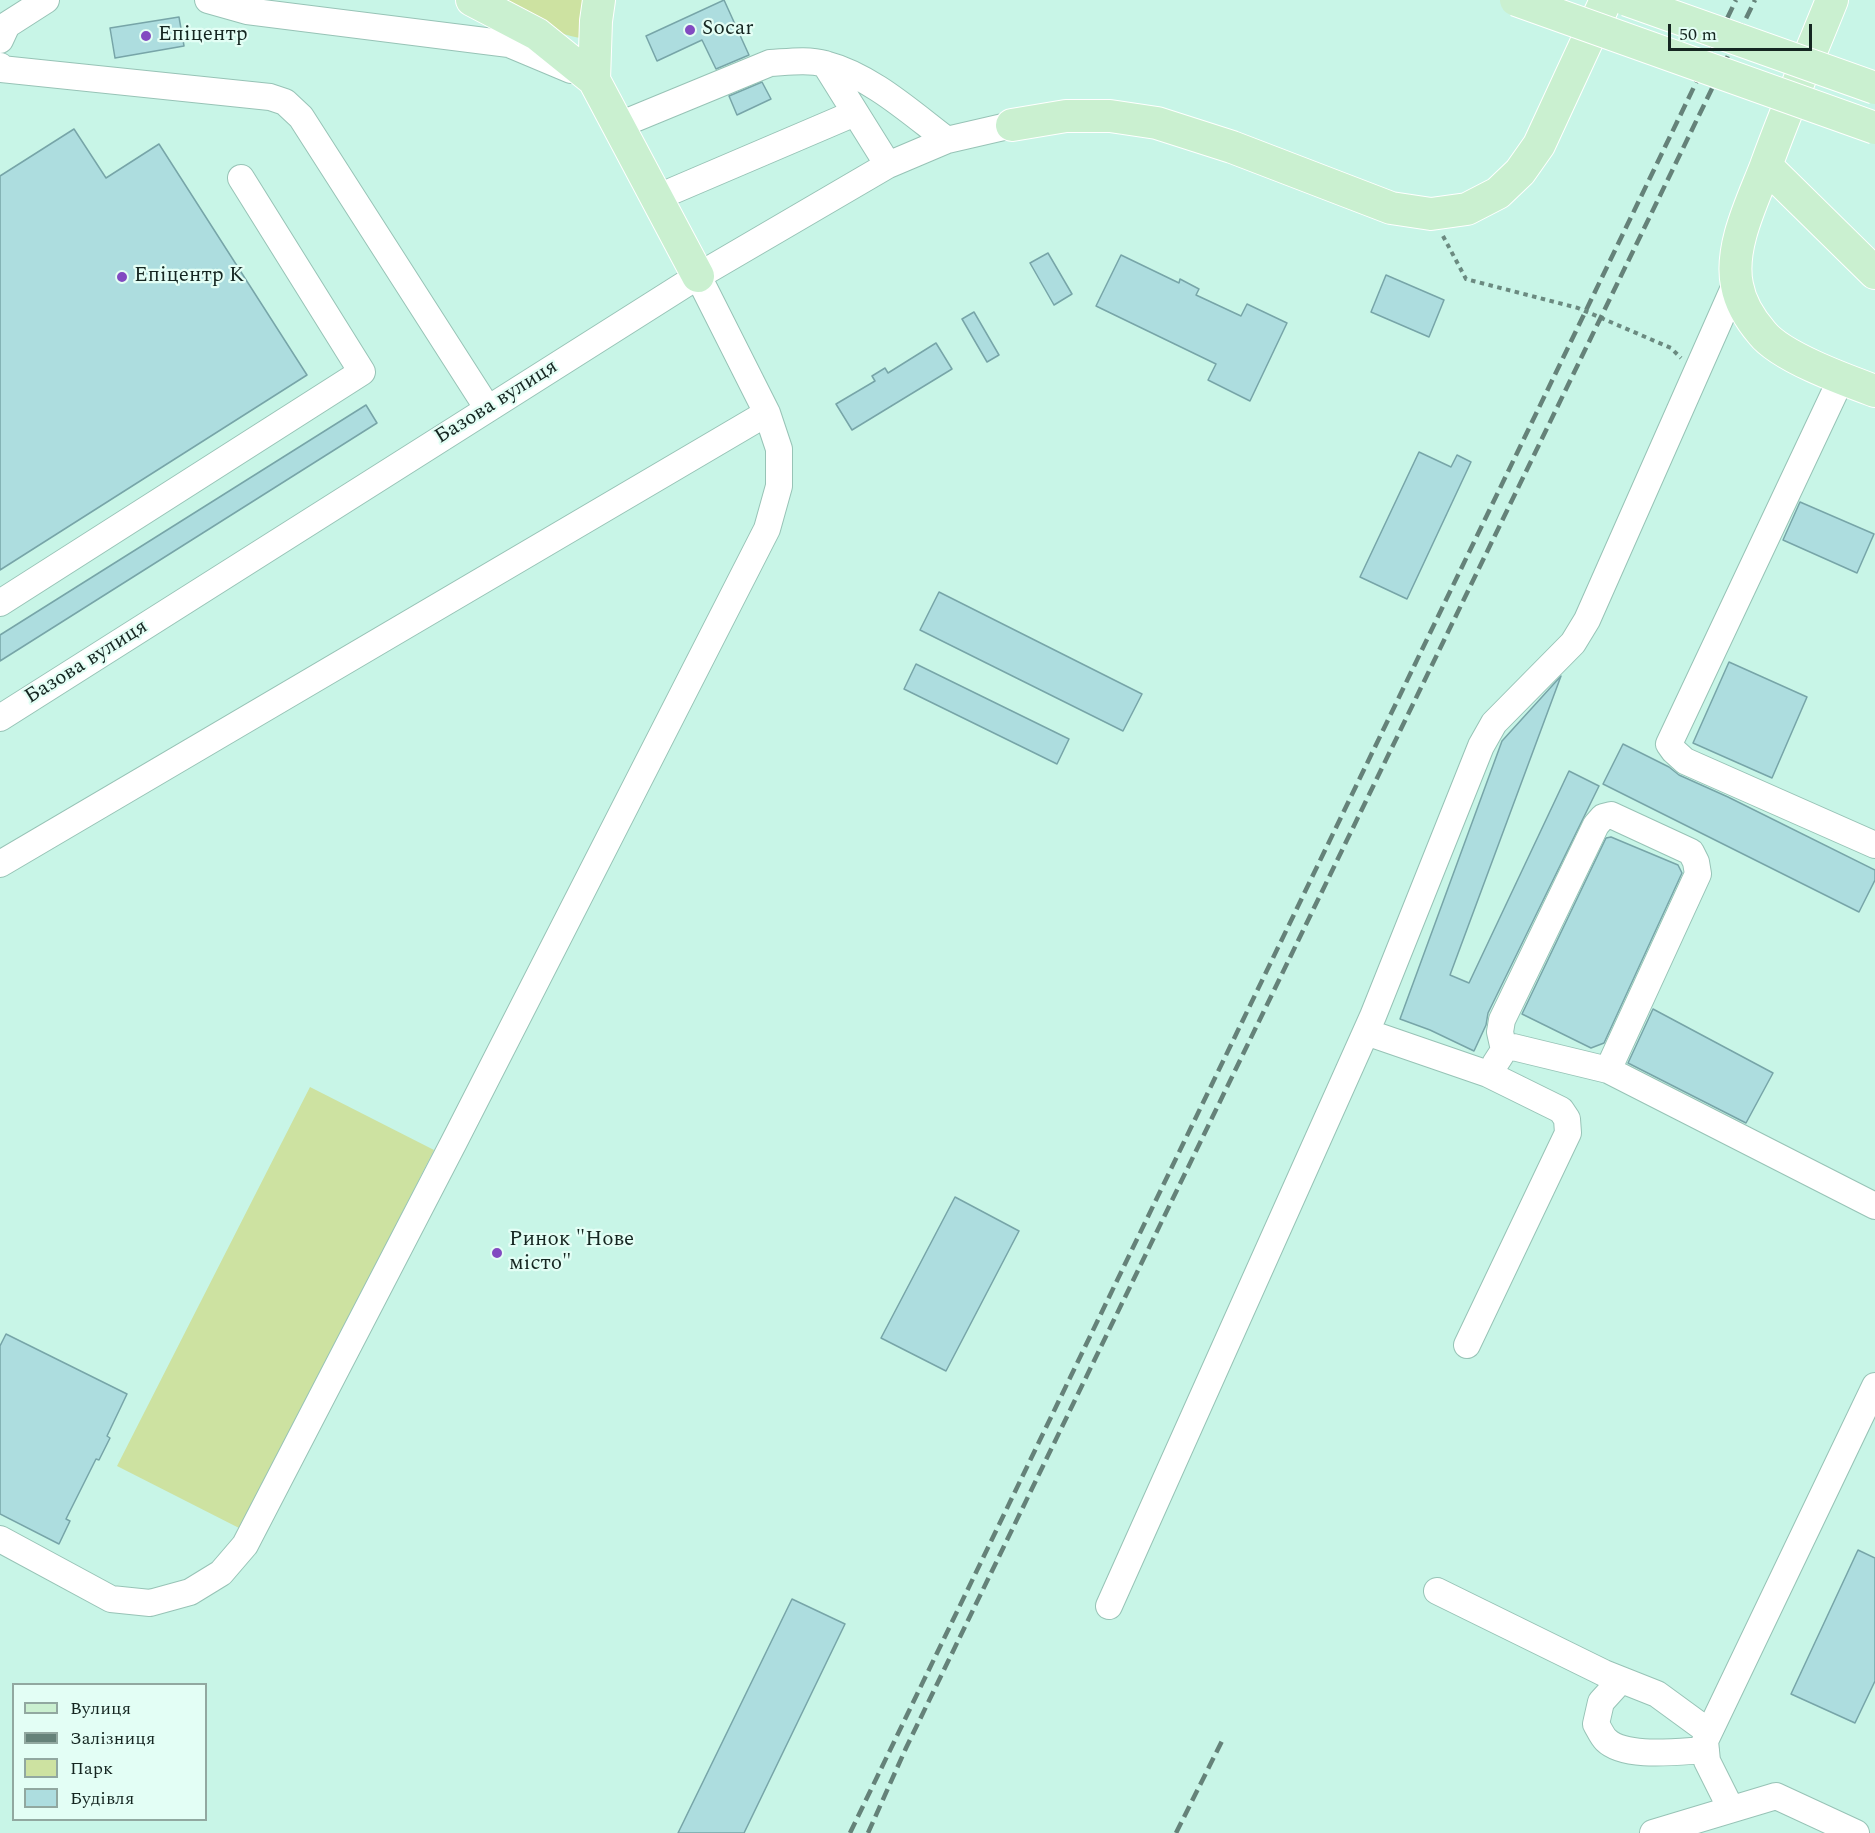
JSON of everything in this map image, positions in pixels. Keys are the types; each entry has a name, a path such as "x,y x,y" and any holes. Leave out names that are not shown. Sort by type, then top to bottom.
{"main road":[{"path":"472,0 537,34 594,80 698,276"},
{"path":"594,80 599,0"},
{"path":"1516,0 1875,128"},
{"path":"1012,125 1066,116 1110,116 1157,123 1232,147 1391,208 1431,214 1467,209 1498,193 1521,172 1539,145 1606,0"},
{"path":"1571,80 1620,0"},
{"path":"1627,0 1875,88"},
{"path":"1852,0 1827,13 1742,229 1737,257 1736,283 1744,307 1763,334 1781,349 1841,378 1875,391"},
{"path":"1766,166 1875,273"}],"street":[{"path":"0,40 7,25 46,0"},
{"path":"208,0 247,11 510,44 594,80"},
{"path":"617,126 770,63 795,61 825,64 857,76 947,140"},
{"path":"825,64 888,165"},
{"path":"1,67 270,97 285,102 301,117 488,409"},
{"path":"656,198 855,113"},
{"name":"Базова вулиця","path":"0,718 698,276 888,165 947,140 1012,125"},
{"path":"0,603 362,372 241,178"},
{"path":"0,1539 111,1599 150,1603 189,1592 221,1573 245,1545 465,1121 767,529 779,486 779,449 767,413 698,276"},
{"path":"1109,1606 1366,1032 1481,746 1494,723 1573,643 1587,620 1736,283"},
{"path":"1841,378 1669,744 1685,760 1875,845"},
{"path":"0,864 767,413"},
{"path":"1504,1050 1500,1032 1502,1020 1596,825 1603,817 1611,815 1691,852 1698,874 1608,1070"},
{"path":"1366,1032 1488,1074 1561,1110 1567,1119 1568,1133 1467,1346"},
{"path":"1488,1074 1504,1050 1514,1047 1608,1070 1875,1206"},
{"path":"1731,1809 1707,1761 1708,1741 1875,1386"},
{"path":"1437,1591 1622,1680 1657,1694 1708,1741"},
{"path":"1622,1680 1601,1702 1596,1724 1606,1741 1628,1751 1652,1753 1708,1741"},
{"path":"1653,1833 1692,1826 1731,1809 1776,1796 1856,1833"}],"path":[{"path":"1431,214 1466,279 1586,311 1671,348 1697,373"}],"green space":[{"path":"494,0 593,0 583,38 549,29"},
{"path":"310,1087 434,1150 241,1529 117,1466"}],"building":[{"name":"Socar","path":"724,0 749,55 716,69 702,40 657,61 646,36"},
{"path":"179,17 184,46 115,58 110,28"},
{"path":"762,82 771,99 737,115 729,96"},
{"name":"Епіцентр К","path":"74,129 106,178 159,144 307,375 0,570 0,176"},
{"path":"1048,253 1072,294 1054,305 1030,263"},
{"path":"1121,255 1179,283 1180,279 1199,289 1196,295 1241,316 1247,304 1287,323 1250,401 1208,380 1216,364 1096,306"},
{"path":"1386,275 1444,300 1429,337 1371,312"},
{"path":"974,312 999,355 987,362 962,319"},
{"path":"936,343 952,369 852,430 836,404 875,381 872,376 885,368 888,373"},
{"path":"366,405 377,423 0,661 0,635"},
{"path":"1419,452 1451,467 1457,455 1471,462 1407,599 1360,577"},
{"path":"1800,502 1874,534 1857,573 1783,540"},
{"path":"939,592 1142,694 1123,731 920,630"},
{"path":"1729,662 1807,697 1772,778 1693,743"},
{"path":"916,664 1069,739 1057,764 904,689"},
{"path":"1561,676 1450,975 1469,983 1569,771 1599,786 1488,1013 1486,1025 1474,1051 1430,1030 1400,1019 1502,741"},
{"path":"1623,744 1669,767 1679,775 1875,870 1875,880 1859,912 1603,784"},
{"path":"1611,837 1678,865 1682,873 1604,1043 1591,1048 1522,1014 1606,838"},
{"path":"1653,1009 1773,1073 1746,1123 1628,1063"},
{"path":"955,1197 1019,1231 946,1371 881,1338"},
{"path":"6,1334 127,1394 107,1436 110,1438 99,1460 96,1459 66,1519 70,1521 59,1544 0,1514 0,1346"},
{"path":"1858,1550 1875,1558 1875,1681 1855,1723 1791,1694"},
{"path":"792,1599 845,1624 744,1833 678,1833"}],"railway":[{"path":"850,1833 1736,0"},
{"path":"868,1833 906,1748 1755,0"},
{"path":"1176,1833 1223,1739"}],"place":[{"name":"Socar","path":"690,30"},
{"name":"Епіцентр","path":"146,36"},
{"name":"Епіцентр К","path":"122,277"},
{"name":"Ринок \"Нове місто\"","path":"497,1253"}]}
